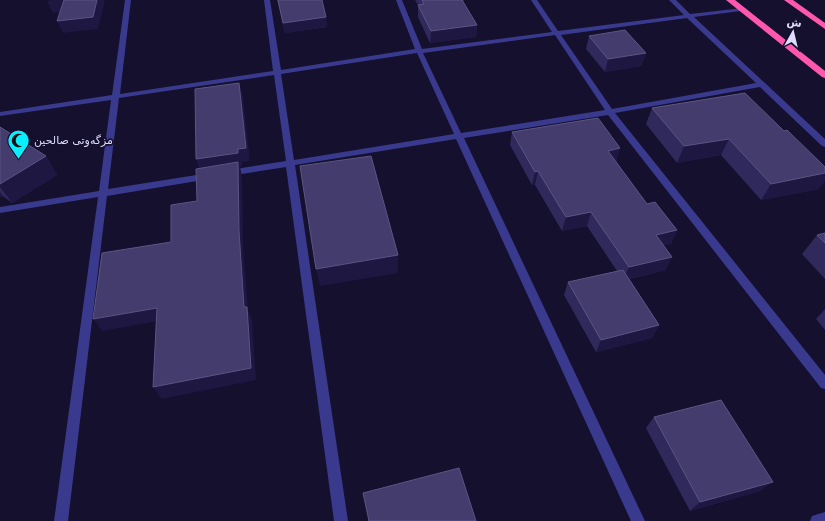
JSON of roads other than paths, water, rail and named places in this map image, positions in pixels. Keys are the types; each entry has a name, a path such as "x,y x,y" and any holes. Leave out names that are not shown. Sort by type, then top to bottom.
{"highway":[{"path":"730,0 825,75"},
{"path":"788,0 825,27"}],"street":[{"path":"61,521 128,0"},
{"path":"267,0 341,521"},
{"path":"399,0 419,51 460,136 638,521"},
{"path":"534,0 610,112 825,384"},
{"path":"672,0 825,144"},
{"path":"0,114 419,51 741,9"},
{"path":"0,210 610,112 761,84"},
{"path":"817,521 825,519"}],"place":[{"name":"مزگەوتی صالحین","path":"18,160"}]}
